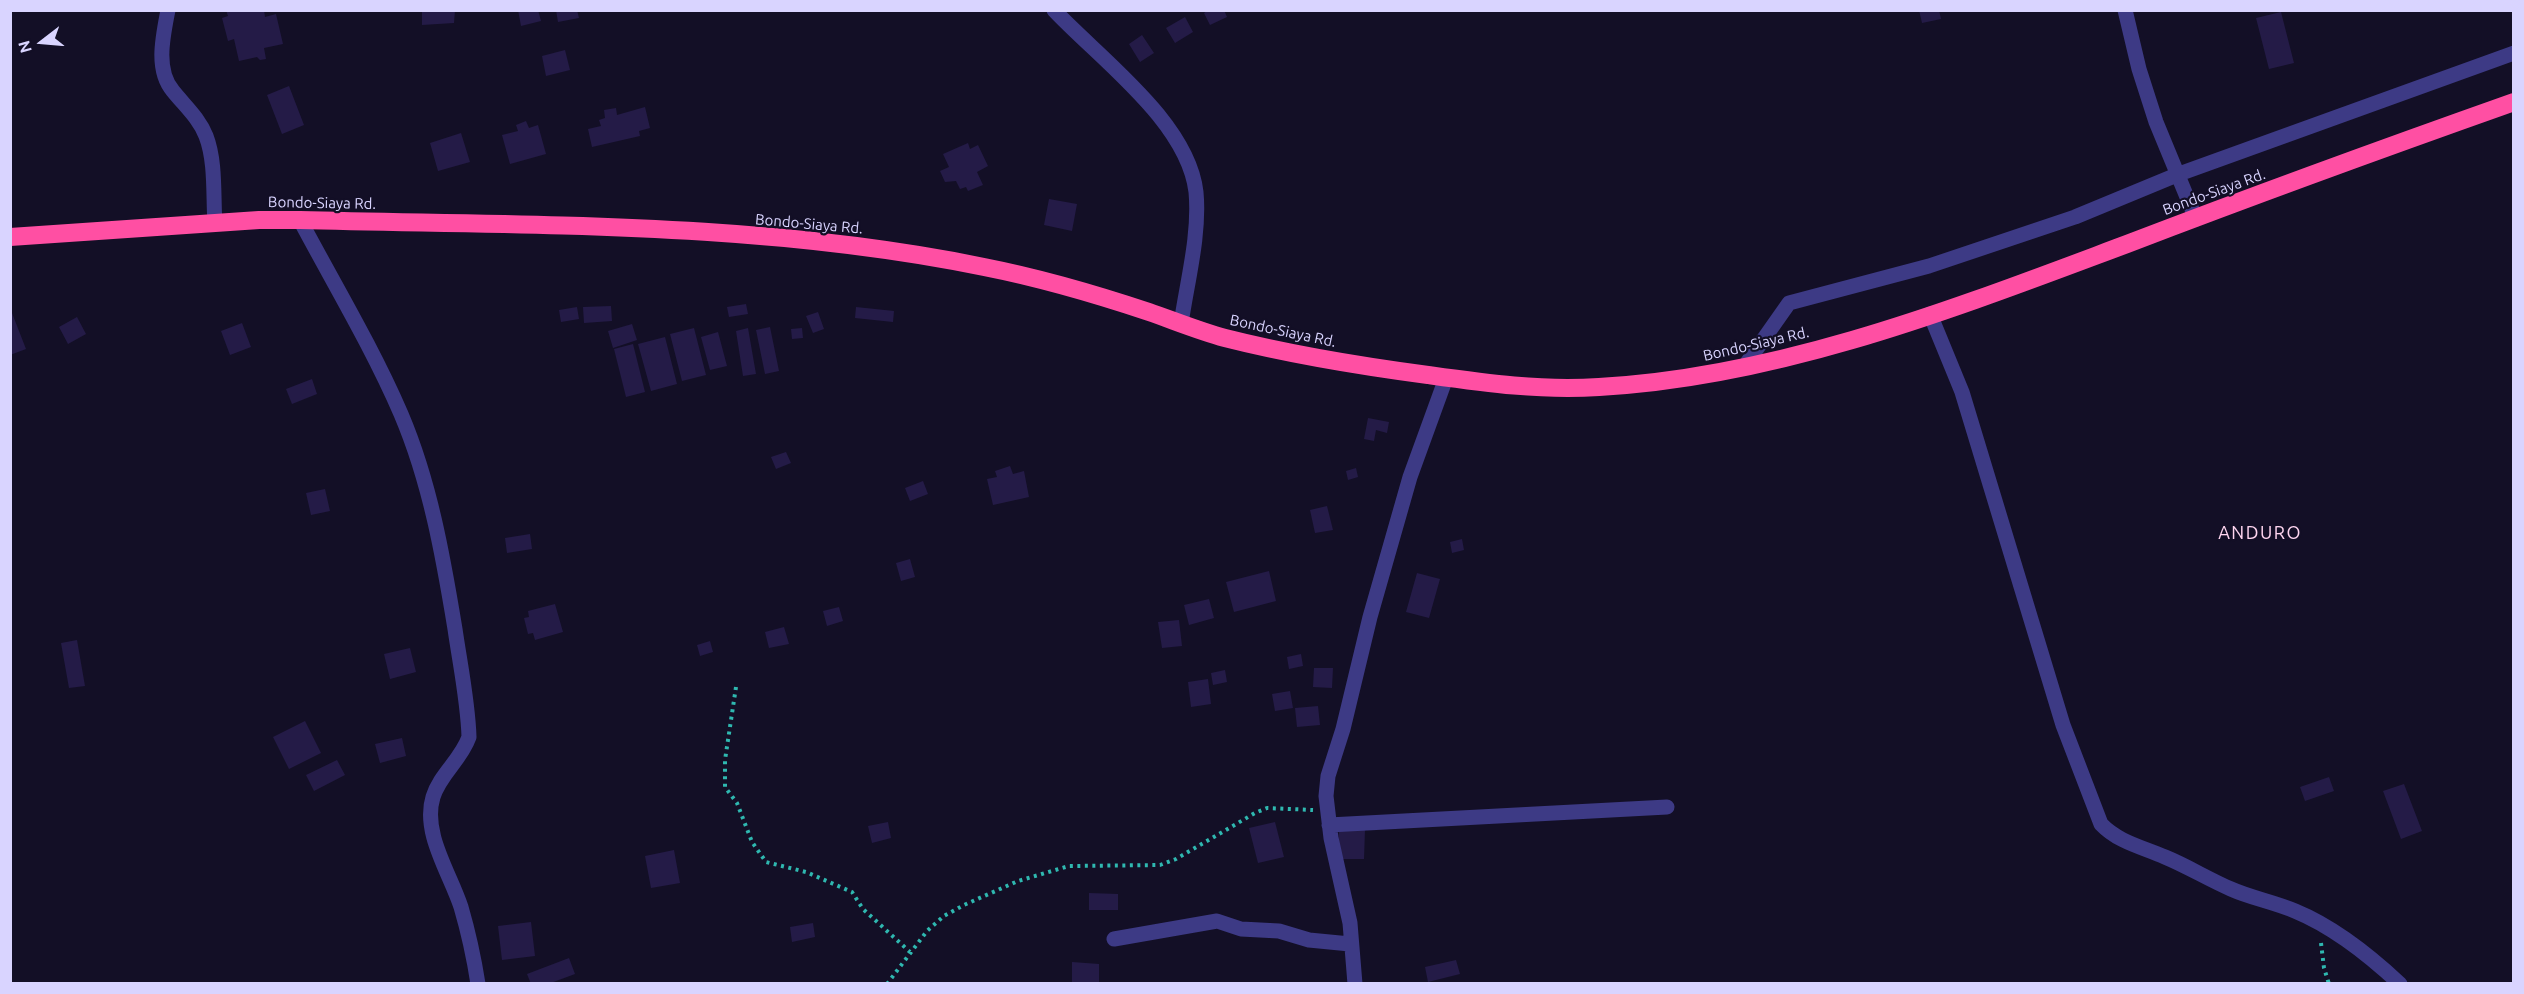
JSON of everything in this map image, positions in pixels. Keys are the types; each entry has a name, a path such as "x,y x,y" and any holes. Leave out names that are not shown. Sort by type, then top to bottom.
{"highway":[{"name":"Bondo-Siaya Rd.","path":"10,237 259,220 300,220 580,227 830,243 946,259 998,270 1081,291 1181,324 1271,348 1358,365 1446,378 1547,389 1596,387 1678,379 1743,367 1840,342 1930,314 2514,102"}],"street":[{"path":"168,10 164,33 163,69 171,90 199,121 207,138 215,224"},
{"path":"1054,10 1154,108 1188,161 1196,193 1196,216 1181,324"},
{"path":"2125,10 2139,69 2156,122 2196,219"},
{"path":"1743,367 1789,303 1880,280 2000,243 2075,217 2179,174 2514,53"},
{"path":"300,220 375,358 401,414 419,462 436,522 458,649 469,737 464,749 434,795 431,820 435,842 461,908 478,984"},
{"path":"1930,314 1962,392 2063,725 2101,824 2110,834 2127,842 2165,857 2232,889 2295,911 2319,923 2353,944 2400,984"},
{"path":"1355,984 1345,897 1334,860 1326,796 1328,776 1343,729 1370,617 1410,477 1446,378"},
{"path":"1329,818 1667,807"},
{"path":"1114,939 1217,921 1241,929 1279,931 1310,940 1350,944"}],"path":[{"path":"736,687 725,760 725,787 737,803 752,842 766,862 806,872 852,892 863,909 910,952"},
{"path":"887,984 927,931 944,916 1027,878 1069,866 1085,864 1160,865 1176,859 1267,808 1329,818"},
{"path":"2319,923 2324,968 2329,984"}],"building":[{"path":"226,10 264,10 265,17 276,14 283,44 264,48 266,59 260,60 257,57 239,61 234,39 228,41 222,18 228,16"},
{"path":"422,10 455,10 454,23 422,25"},
{"path":"518,10 538,10 541,21 521,26"},
{"path":"556,10 577,10 579,18 558,22"},
{"path":"1208,10 1224,10 1227,17 1210,25 1204,13"},
{"path":"1919,10 1939,10 1941,19 1922,23"},
{"path":"2281,12 2294,63 2269,69 2256,18"},
{"path":"1185,17 1193,32 1175,43 1166,28"},
{"path":"1142,35 1154,53 1140,62 1129,44"},
{"path":"565,50 570,70 546,76 542,56"},
{"path":"289,86 304,125 282,134 267,95"},
{"path":"645,107 650,128 639,131 640,136 592,147 588,129 601,126 599,120 605,118 604,110 616,108 617,115"},
{"path":"526,121 529,128 538,125 546,154 510,164 502,135 518,131 516,125"},
{"path":"461,133 470,162 438,171 430,143"},
{"path":"968,143 970,149 978,145 988,166 977,172 983,185 968,191 966,187 960,189 956,181 945,182 940,171 949,167 943,154"},
{"path":"1049,199 1077,204 1072,231 1044,225"},
{"path":"746,304 748,314 729,317 727,307"},
{"path":"611,306 612,321 584,323 583,307"},
{"path":"577,307 579,319 561,322 559,310"},
{"path":"856,307 894,311 893,322 855,318"},
{"path":"818,312 824,329 813,333 806,316"},
{"path":"12,313 26,349 10,355 10,314"},
{"path":"77,317 86,334 68,344 59,327"},
{"path":"242,323 251,347 230,355 221,331"},
{"path":"632,324 637,340 613,348 608,331"},
{"path":"770,327 779,371 765,374 756,330"},
{"path":"694,328 706,375 682,381 670,334"},
{"path":"748,328 756,374 743,376 736,331"},
{"path":"802,328 803,338 792,339 791,329"},
{"path":"718,332 727,366 710,370 701,337"},
{"path":"665,337 677,384 651,391 638,344"},
{"path":"633,344 645,392 626,397 614,349"},
{"path":"312,379 317,394 292,404 286,389"},
{"path":"1368,418 1389,422 1387,433 1376,430 1374,441 1364,439"},
{"path":"786,452 791,463 776,469 771,457"},
{"path":"1010,466 1013,474 1024,471 1029,497 993,505 987,479 997,477 995,471"},
{"path":"1356,468 1358,477 1348,480 1346,471"},
{"path":"923,481 928,494 910,501 905,488"},
{"path":"325,489 330,511 311,515 306,493"},
{"path":"1327,506 1333,530 1315,533 1310,510"},
{"path":"530,534 532,549 507,553 505,538"},
{"path":"1462,539 1464,550 1452,553 1450,542"},
{"path":"910,559 915,577 901,581 896,563"},
{"path":"1269,571 1276,601 1234,612 1226,582"},
{"path":"1417,573 1440,579 1429,618 1406,612"},
{"path":"1209,599 1214,618 1189,625 1184,605"},
{"path":"555,604 563,632 535,640 533,633 528,634 524,618 529,617 528,611"},
{"path":"839,607 843,621 827,626 823,611"},
{"path":"1179,620 1182,646 1162,648 1158,622"},
{"path":"784,627 789,644 769,648 765,632"},
{"path":"77,640 85,686 69,688 61,643"},
{"path":"710,641 713,652 700,656 697,645"},
{"path":"410,648 416,672 390,679 384,654"},
{"path":"1301,654 1303,666 1289,669 1287,657"},
{"path":"1314,668 1333,668 1332,688 1313,687"},
{"path":"1225,670 1227,682 1213,685 1211,673"},
{"path":"1208,679 1211,704 1191,707 1188,682"},
{"path":"1290,691 1293,708 1275,711 1272,694"},
{"path":"1318,706 1320,725 1297,727 1295,708"},
{"path":"305,721 321,753 289,769 273,737"},
{"path":"402,738 406,756 380,763 375,744"},
{"path":"337,760 345,775 314,791 306,775"},
{"path":"2329,777 2334,791 2305,801 2300,787"},
{"path":"2404,784 2422,831 2401,839 2383,791"},
{"path":"888,822 891,838 872,843 868,826"},
{"path":"1275,822 1284,857 1258,863 1249,828"},
{"path":"1339,829 1365,830 1364,859 1338,859"},
{"path":"674,850 680,883 651,888 645,856"},
{"path":"1089,893 1118,894 1118,910 1089,910"},
{"path":"531,922 535,956 502,960 498,926"},
{"path":"813,923 815,937 792,942 790,927"},
{"path":"569,958 575,974 548,984 531,984 527,974"},
{"path":"1456,960 1460,974 1428,982 1425,967"},
{"path":"1072,962 1099,964 1099,984 1072,984"}],"district":[{"name":"ANDURO","path":"2260,533"}]}
